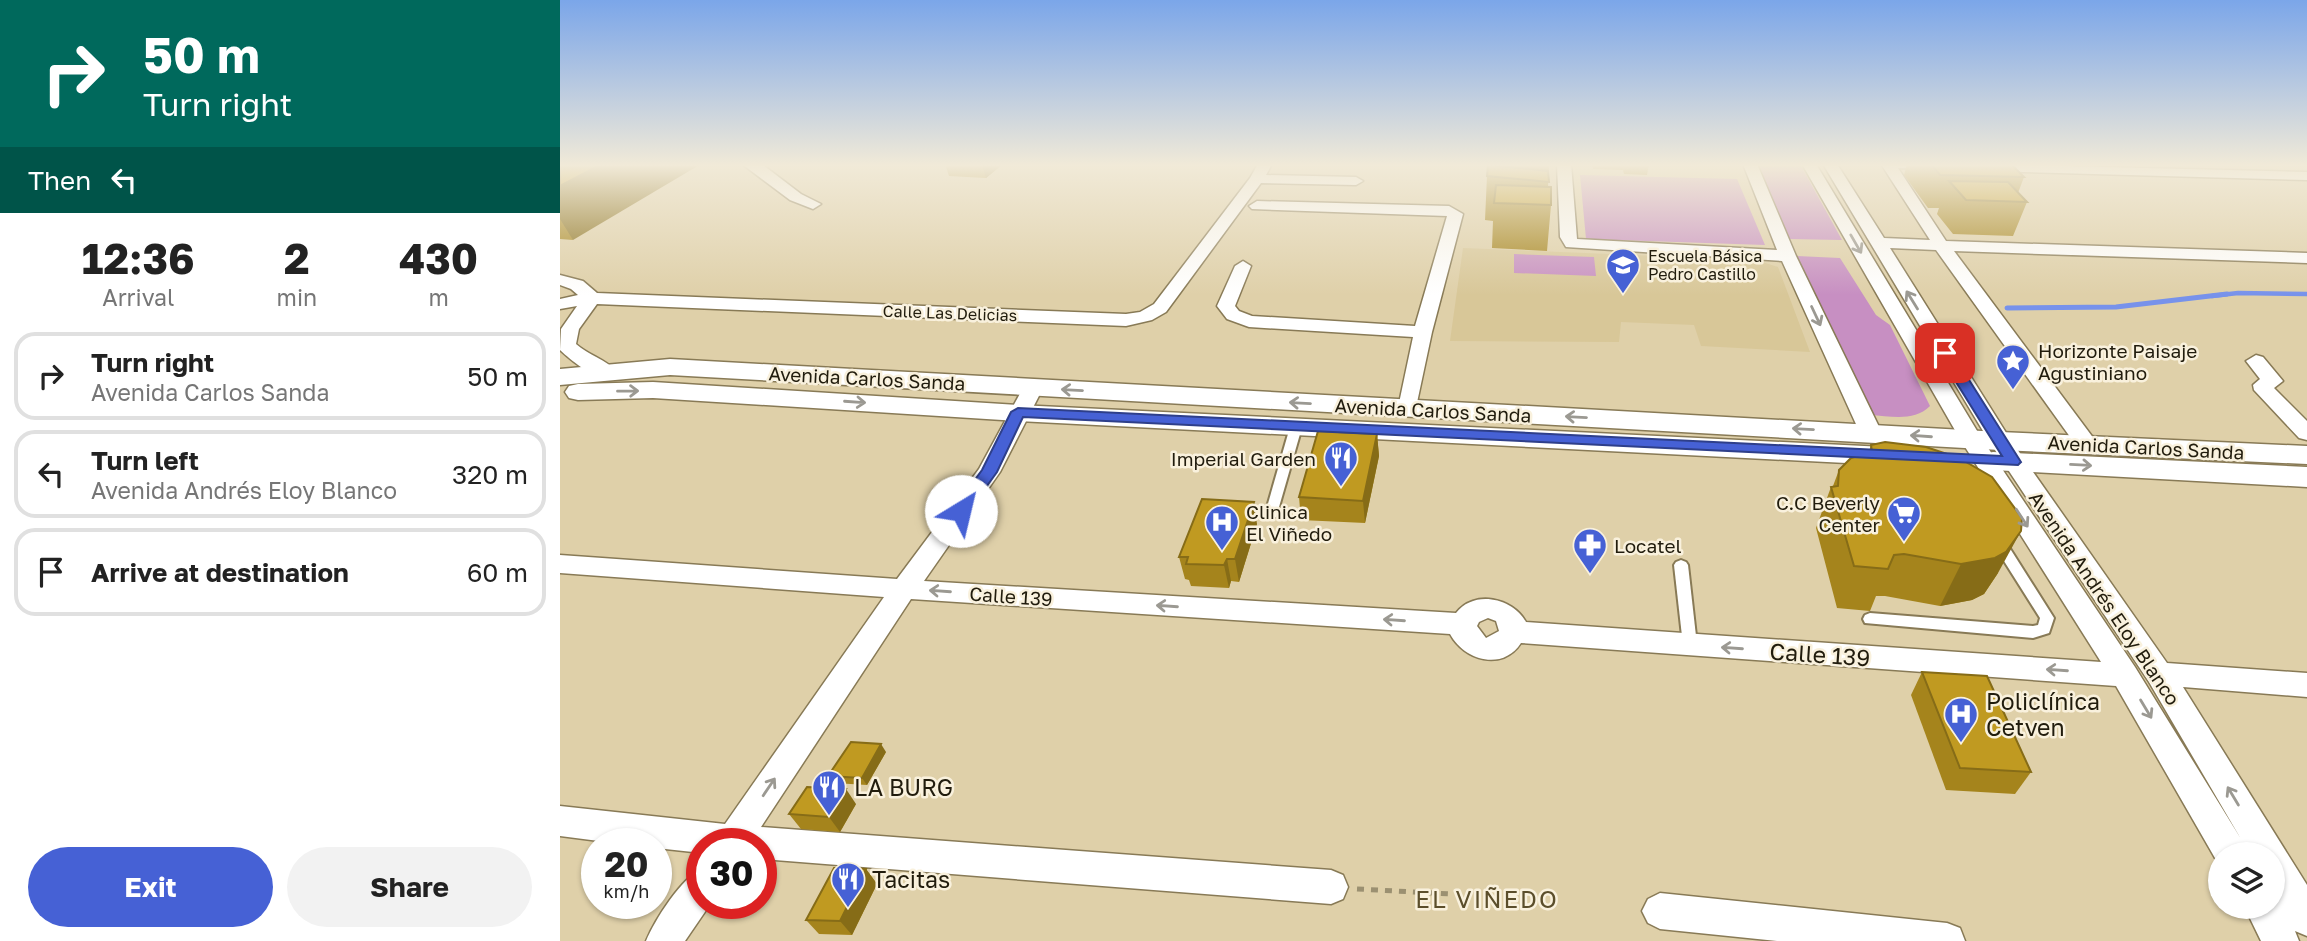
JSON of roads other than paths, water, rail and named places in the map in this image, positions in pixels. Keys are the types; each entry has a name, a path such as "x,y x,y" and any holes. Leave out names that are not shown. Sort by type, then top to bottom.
{"street":[{"name":"Calle Las Delicias","path":"560,304 592,298 1126,320 1146,316 1160,308 1234,208"},
{"path":"1330,208 1449,211 1455,214 1423,332 1408,408"},
{"path":"1566,208 1568,237 1572,244 1788,256"},
{"path":"1768,208 1871,433"},
{"name":"Avenida Andrés Eloy Blanco","path":"1837,208 1992,451 2159,674 2261,842"},
{"name":"Avenida Andrés Eloy Blanco","path":"1856,208 1992,451 2224,842"},
{"path":"1917,208 2085,443"},
{"path":"1877,243 2307,258"},
{"path":"1243,266 1226,306 1233,315 1248,321 1423,332"},
{"path":"560,280 578,285 592,298 570,329 566,345 581,359 606,370"},
{"path":"2256,360 2273,381 2263,384 2264,390 2307,433"},
{"name":"Avenida Carlos Sanda","path":"560,377 606,370 670,367 1871,433 1992,451 2085,443 2307,455"},
{"path":"742,828 904,589 989,472 1032,388"},
{"name":"Avenida Carlos Sanda","path":"560,394 653,390 1296,427 1992,451 2307,477"},
{"name":"Calle 139","path":"560,564 904,589 1462,624 1472,612 1489,608 1505,613 1514,625 1515,632 2125,675"},
{"path":"2159,674 2307,685"},
{"path":"560,821 686,836"},
{"path":"777,845 1331,887"},
{"path":"2285,882 2307,918"},
{"path":"664,941 686,909"},
{"path":"1660,911 1947,941"},
{"path":"2268,919 2281,941"}],"lane":[{"path":"1271,514 1296,427"},
{"path":"1870,619 2033,632 2044,629 2047,618 1989,527"},
{"path":"1681,565 1690,645"}],"waterway":[{"path":"2212,296 2238,293 2307,294"},
{"path":"2007,308 2116,307 2227,294"}],"place":[{"name":"Escuela Básica Pedro Castillo","path":"1623,295"},
{"name":"Horizonte Paisaje Agustiniano","path":"2013,391"},
{"name":"Imperial Garden","path":"1341,488"},
{"name":"C.C Beverly Center","path":"1904,543"},
{"name":"Clinica El Viñedo","path":"1222,552"},
{"name":"Locatel","path":"1590,575"},
{"name":"Policlínica Cetven","path":"1961,744"},
{"name":"LA BURG","path":"829,817"},
{"name":"Tacitas","path":"848,909"}],"district":[{"name":"EL VIÑEDO","path":"1487,898"}]}
